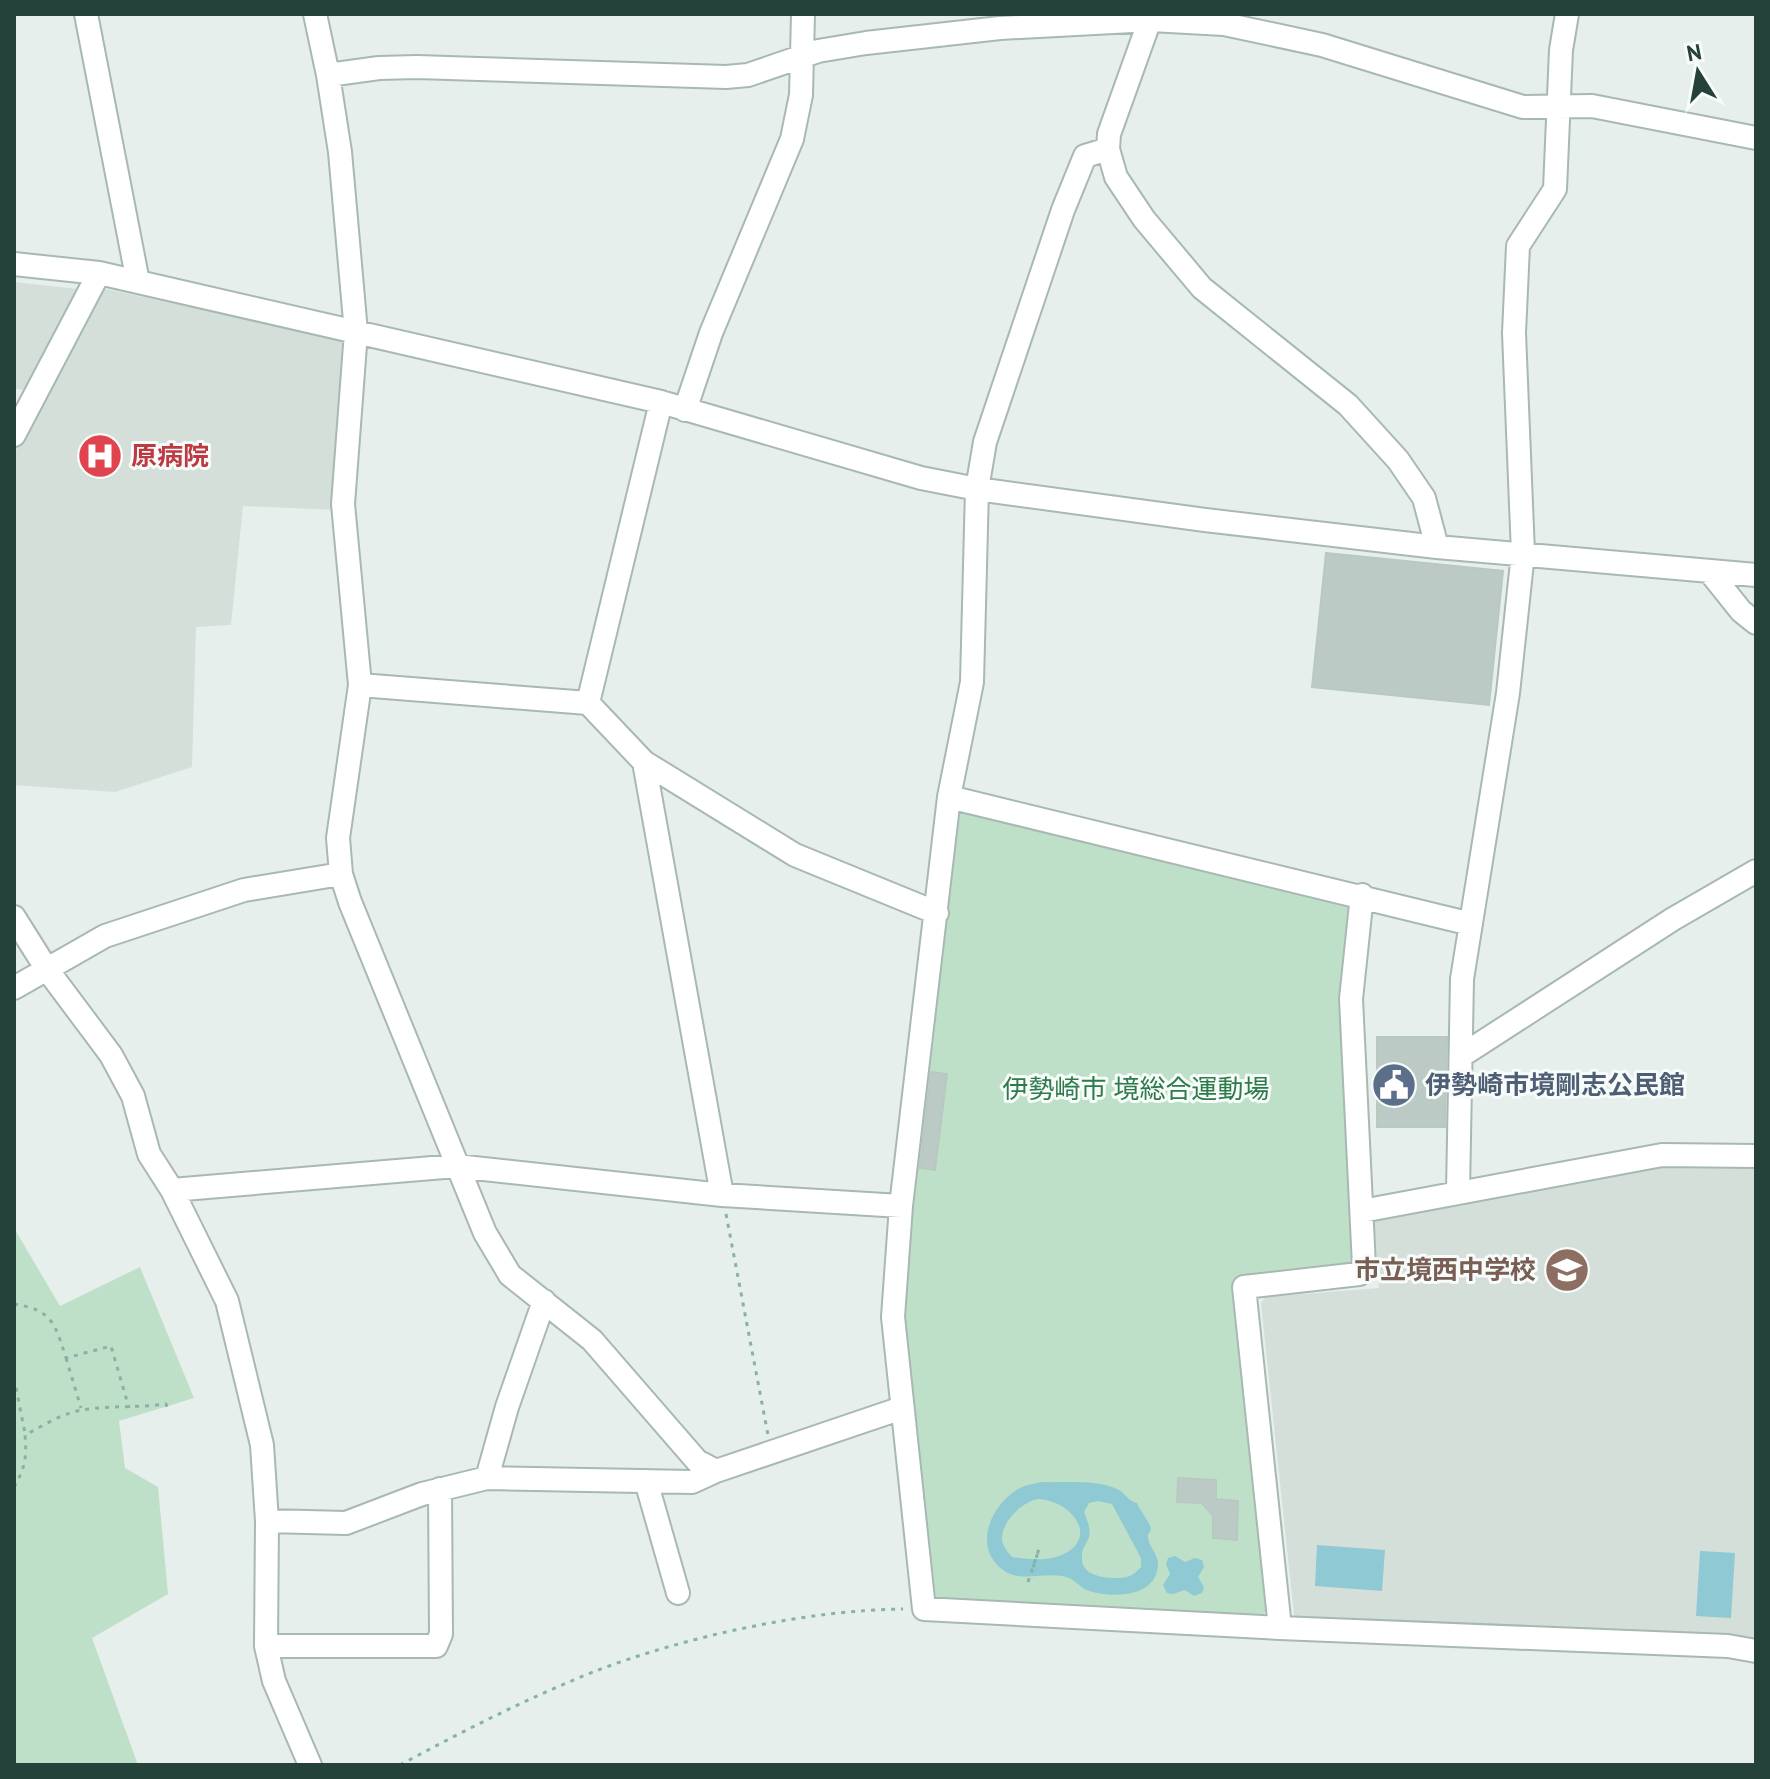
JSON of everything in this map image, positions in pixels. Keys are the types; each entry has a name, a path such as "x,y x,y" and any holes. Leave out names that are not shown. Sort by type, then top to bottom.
{"street":[{"path":"86,14 138,282"},
{"path":"315,14 340,152 356,332 343,504 360,685 338,838 341,874 456,1166 485,1233 510,1275 592,1340 697,1461 716,1471"},
{"path":"685,410 711,333 792,139 801,95 803,14"},
{"path":"1458,1191 1462,979 1508,693 1523,553 1514,333 1518,246 1555,189 1561,50 1567,14"},
{"path":"328,75 379,68 417,67 726,77 748,75 802,56 866,43 1000,28 1152,17 1224,24 1280,35 1368,57 1509,103 1537,108 1592,106 1756,138"},
{"path":"1152,17 1109,134 1108,149 1116,177 1180,264 1202,288 1348,405 1398,460 1424,498 1437,547"},
{"path":"1108,149 1085,156 1063,210 985,442 977,489 972,682 949,797 901,1206 893,1317 924,1609 1280,1628 1728,1646 1756,1651"},
{"path":"14,264 99,273 661,402 921,478 977,489 1437,547 1756,575"},
{"path":"14,435 99,273"},
{"path":"588,703 661,402"},
{"path":"1709,571 1741,611 1756,623"},
{"path":"360,685 588,703 644,762 795,855 937,913"},
{"path":"644,762 722,1195"},
{"path":"949,797 1362,895 1471,924"},
{"path":"1461,1056 1673,919 1756,871"},
{"path":"14,988 105,936 244,890 341,874"},
{"path":"1280,1628 1244,1287 1359,1274 1364,1266 1351,999 1362,895"},
{"path":"14,917 46,968 111,1055 133,1096 149,1154 172,1190 227,1301 262,1445 267,1521 266,1646 283,1705 310,1765"},
{"path":"1362,1211 1662,1155 1756,1156"},
{"path":"172,1190 456,1166 722,1195 901,1206"},
{"path":"487,1478 507,1407 544,1301"},
{"path":"267,1521 346,1523 422,1494 487,1478 692,1482 902,1408"},
{"path":"646,1481 678,1593"},
{"path":"266,1646 436,1646 441,1634 440,1489"}],"path":[{"path":"722,1195 771,1452"},
{"path":"14,1304 35,1307 56,1325 82,1410"},
{"path":"66,1358 111,1346 129,1408"},
{"path":"14,1378 27,1458 23,1473 14,1487"},
{"path":"25,1435 82,1410 166,1404 168,1410"},
{"path":"1028,1582 1039,1549 1033,1568"},
{"path":"400,1765 522,1702 596,1671 685,1644 798,1618 889,1609 924,1609"}],"shaded area":[{"path":"14,282 77,289 81,294 29,390 14,389"},
{"path":"106,289 343,340 348,346 337,510 243,506 231,625 196,627 192,767 115,792 14,785 14,454 96,293"},
{"path":"1756,1162 1756,1644 1602,1630 1298,1620 1294,1615 1261,1303 1265,1297 1379,1288 1374,1216 1663,1164"}],"green space":[{"name":"伊勢崎市 境総合運動場","path":"961,811 1345,900 1352,910 1354,1261 1347,1266 1234,1278 1268,1610 1261,1616 937,1603 932,1598 903,1354 902,1285 955,817"},
{"path":"14,1228 60,1306 140,1267 194,1398 119,1421 125,1468 158,1487 168,1594 92,1638 138,1765 14,1765"}],"water":[{"path":"1041,1482 1099,1484 1117,1489 1137,1503 1151,1527 1148,1539 1158,1560 1156,1575 1150,1584 1132,1593 1110,1595 1089,1591 1072,1579 1061,1576 1027,1577 1003,1570 988,1550 987,1538 993,1516 1008,1496 1018,1489","holes":["1039,1499 1064,1507 1073,1515 1080,1533 1078,1542 1070,1551 1056,1557 1012,1557 1003,1543 1005,1526 1020,1508","1089,1503 1112,1504 1141,1558 1141,1567 1129,1576 1102,1577 1084,1566 1082,1552 1089,1537 1084,1512"]},
{"path":"1317,1545 1385,1550 1382,1591 1315,1586"},
{"path":"1700,1551 1735,1553 1731,1618 1696,1616"},
{"path":"1175,1556 1185,1562 1195,1558 1202,1560 1204,1567 1198,1577 1204,1587 1202,1593 1194,1596 1185,1590 1167,1593 1163,1585 1170,1574 1166,1564 1168,1558"}],"building":[{"path":"1326,553 1503,571 1489,705 1312,687"},
{"name":"伊勢崎市境剛志公民館","path":"1377,1037 1447,1037 1445,1127 1377,1127"},
{"path":"931,1072 947,1074 935,1170 920,1168"},
{"path":"1178,1478 1216,1480 1216,1499 1238,1501 1237,1540 1213,1538 1213,1516 1202,1503 1177,1502"}],"place":[{"name":"原病院","path":"100,456"},
{"name":"伊勢崎市境剛志公民館","path":"1394,1085"},
{"name":"市立境西中学校","path":"1567,1270"}]}
